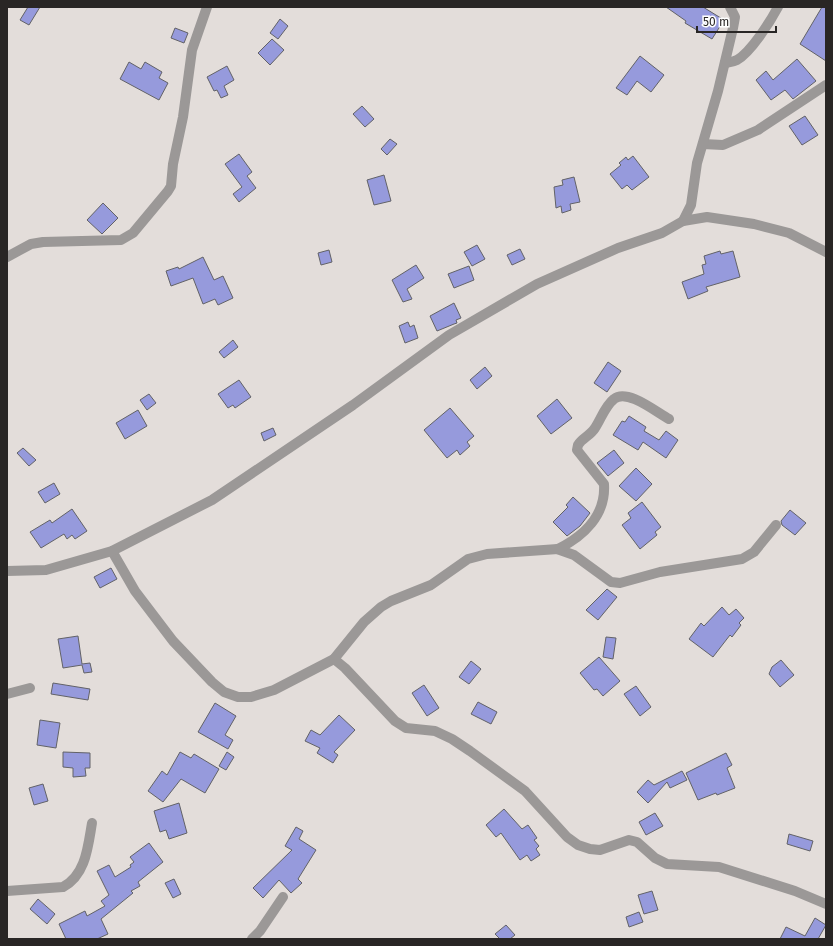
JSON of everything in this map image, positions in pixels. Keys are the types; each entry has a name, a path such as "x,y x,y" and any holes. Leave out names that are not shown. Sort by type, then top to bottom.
{"street":[{"path":"7,257 31,244 42,242 122,240 133,233 168,191 171,186 173,164 192,50 207,7"},
{"path":"683,221 691,205 697,162 725,63 734,17 730,7"},
{"path":"725,63 736,61 740,57 764,29 778,7"},
{"path":"703,144 723,145 758,130 826,86"},
{"path":"7,571 46,570 112,550 212,500 353,405 449,335 537,284 618,248 662,233 683,221 707,217 754,224 789,233 826,252"},
{"path":"112,550 135,591 173,641 212,682 224,692 238,697 251,697 274,690 334,659 364,622 381,607 391,601 431,585 468,559 487,554 558,549 569,544 592,524 597,517 601,506 604,484 577,450 578,445 589,436 613,400 620,396 626,396 669,419"},
{"path":"558,549 574,555 611,582 620,583 660,572 742,559 754,552 776,525"},
{"path":"334,659 345,668 395,721 406,728 435,731 452,739 470,751 524,791 567,837 578,845 590,849 600,850 629,840 637,842 655,858 667,864 718,866 795,891 826,904"},
{"path":"7,694 30,688"},
{"path":"7,891 63,887 72,883 78,875 85,859 92,823"},
{"path":"252,939 260,931 283,897"}],"building":[{"path":"28,7 40,7 29,25 20,20"},
{"path":"666,7 703,7 724,20 712,39 685,23 686,21"},
{"path":"822,7 826,7 826,61 800,44"},
{"path":"280,19 288,26 278,39 270,33"},
{"path":"175,28 188,33 184,43 171,38"},
{"path":"272,39 284,50 270,65 258,53"},
{"path":"640,56 664,75 651,92 637,81 627,95 616,88"},
{"path":"797,59 816,81 793,99 785,90 771,100 756,80 766,71 773,80"},
{"path":"129,62 141,69 145,62 162,72 159,78 168,83 159,100 120,79"},
{"path":"227,66 234,80 224,86 228,95 221,98 217,90 214,91 207,77"},
{"path":"362,106 374,119 365,127 353,114"},
{"path":"805,116 818,135 802,145 789,126"},
{"path":"390,139 397,144 387,155 381,149"},
{"path":"239,154 252,172 247,176 256,188 239,202 233,194 242,187 225,164"},
{"path":"633,156 649,177 632,190 627,185 622,189 610,174 621,165 619,163 626,157 628,160"},
{"path":"384,175 391,201 374,205 367,180"},
{"path":"574,177 580,202 570,204 571,210 562,213 561,206 556,208 554,187 563,185 562,180"},
{"path":"103,203 118,218 102,234 87,220"},
{"path":"477,245 485,259 472,266 464,252"},
{"path":"520,249 525,259 512,265 507,255"},
{"path":"329,250 332,262 321,265 318,253"},
{"path":"720,251 721,254 733,251 740,277 706,287 708,291 688,299 682,282 704,274 702,265 706,264 704,256"},
{"path":"203,257 214,280 223,276 233,298 218,305 215,299 203,304 193,278 171,286 166,271 178,267 179,269"},
{"path":"416,265 424,278 407,289 412,299 403,302 392,280"},
{"path":"469,266 474,280 454,288 448,274"},
{"path":"454,303 461,318 456,320 457,323 437,331 430,316"},
{"path":"408,322 410,327 414,325 418,338 405,343 399,326"},
{"path":"233,340 238,347 224,358 219,352"},
{"path":"608,362 621,371 607,392 594,383"},
{"path":"485,367 492,376 477,389 470,380"},
{"path":"239,380 251,397 235,408 233,405 228,408 218,394"},
{"path":"149,394 156,403 147,410 140,400"},
{"path":"557,399 572,418 551,434 537,416"},
{"path":"450,408 474,436 467,442 470,446 460,455 457,450 447,458 424,430"},
{"path":"138,410 147,426 125,439 116,423"},
{"path":"629,416 646,427 644,431 659,440 666,431 678,440 666,458 643,442 638,450 613,435 622,421 625,422"},
{"path":"273,428 276,435 264,441 261,433"},
{"path":"23,448 36,460 29,466 17,453"},
{"path":"614,450 624,463 608,476 597,463"},
{"path":"636,468 652,484 636,501 619,486"},
{"path":"54,483 60,494 45,503 38,492"},
{"path":"573,497 590,513 580,526 567,536 553,522 568,507 566,505"},
{"path":"642,502 661,527 655,532 657,535 640,549 622,525 631,518 628,513"},
{"path":"72,509 87,531 75,539 72,535 67,539 64,534 41,548 30,532 50,520 52,523"},
{"path":"790,510 806,523 795,535 782,525 781,521"},
{"path":"111,568 117,579 100,588 94,577"},
{"path":"607,589 617,597 598,620 586,610"},
{"path":"722,607 729,615 736,609 744,618 739,623 741,625 732,637 730,635 713,657 689,639 701,623 704,626"},
{"path":"78,636 82,664 90,663 92,672 84,673 82,665 63,668 58,639"},
{"path":"606,637 616,638 613,659 603,657"},
{"path":"599,657 620,681 603,696 597,689 594,690 580,673"},
{"path":"781,660 794,675 780,687 769,674 772,667"},
{"path":"471,661 481,669 469,684 459,677"},
{"path":"53,683 90,689 88,700 51,694"},
{"path":"424,685 439,708 427,716 412,693"},
{"path":"636,686 651,707 640,716 624,694"},
{"path":"478,702 497,712 491,724 471,714"},
{"path":"215,703 236,716 225,735 233,740 228,749 198,732"},
{"path":"339,715 355,730 334,752 338,755 333,763 317,753 320,748 305,741 311,730 320,735"},
{"path":"40,720 60,723 56,748 37,745"},
{"path":"63,752 90,753 90,768 85,768 86,776 73,777 73,768 63,767"},
{"path":"180,752 191,758 194,754 219,769 205,793 181,779 163,802 148,791 162,771 167,775"},
{"path":"227,752 234,757 226,770 219,766"},
{"path":"726,753 732,765 727,768 735,788 698,800 686,773"},
{"path":"682,771 687,780 670,788 667,782 648,803 637,792 648,780 654,785"},
{"path":"43,784 48,801 34,805 29,788"},
{"path":"179,803 187,833 169,839 166,830 160,832 154,811"},
{"path":"504,809 522,829 528,825 537,838 534,840 539,846 536,849 540,855 531,861 527,855 520,860 501,833 496,837 486,825"},
{"path":"655,813 663,826 646,835 639,822"},
{"path":"296,827 303,831 299,839 316,850 298,879 302,883 291,893 279,880 263,898 253,888 292,850 285,846"},
{"path":"789,834 813,841 810,851 787,844"},
{"path":"149,843 163,862 138,882 140,886 131,891 133,893 101,919 108,934 97,939 66,939 59,924 85,911 87,916 105,906 101,901 109,895 97,871 109,865 115,877 131,867 130,865 134,862 130,857"},
{"path":"174,879 181,894 173,898 165,883"},
{"path":"652,891 658,910 644,914 638,895"},
{"path":"38,899 55,914 47,924 30,909"},
{"path":"639,912 643,922 629,927 626,917"},
{"path":"815,918 826,925 818,939 780,939 786,927 805,936"},
{"path":"506,925 515,935 510,939 500,939 495,934"}]}
